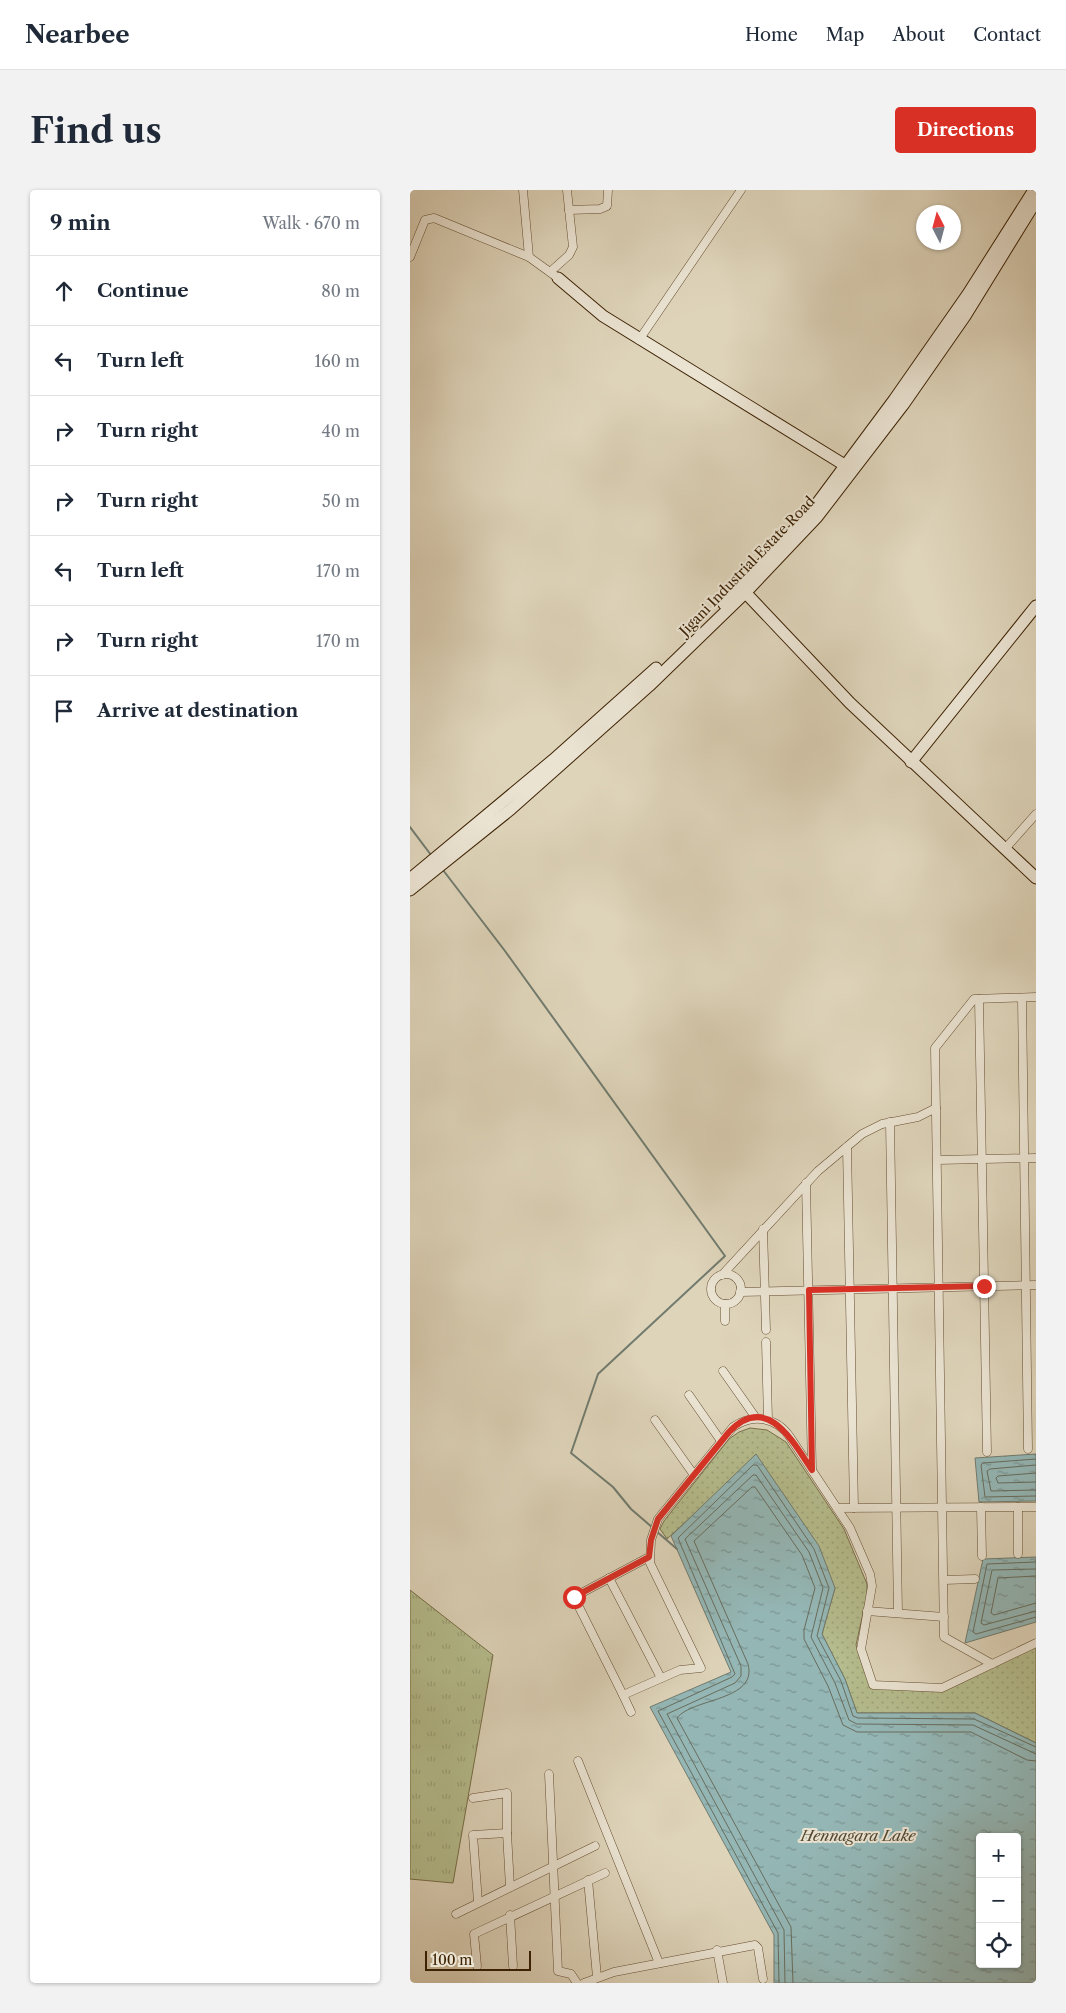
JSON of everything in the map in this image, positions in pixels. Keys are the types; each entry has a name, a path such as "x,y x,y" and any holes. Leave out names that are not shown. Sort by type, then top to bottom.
{"main road":[{"name":"Jigani Industrial Estate Road","path":"849,468 938,339 1034,190"},
{"name":"Jigani Industrial Estate Road","path":"410,890 437,862 643,681 743,590 903,406 965,316 1036,201"},
{"path":"554,275 603,316 639,340 849,468"},
{"path":"743,590 850,703 1036,878"},
{"path":"911,762 1036,606"},
{"name":"Jigani Industrial Estate Road","path":"410,879 437,862"}],"street":[{"path":"523,190 529,257"},
{"path":"410,258 425,220 434,218 529,257 554,275 573,247 567,190"},
{"path":"569,210 600,209 607,206 608,190"},
{"path":"639,340 741,190"},
{"path":"1005,849 1036,814"},
{"path":"1022,998 1028,1449"},
{"path":"992,1664 944,1637 935,1048 974,999 1036,998"},
{"path":"979,999 987,1452"},
{"path":"722,1275 730,1275 740,1285 740,1292 733,1302 724,1304 714,1299 711,1292 713,1281 722,1275 806,1183 868,1130 890,1122 918,1116 936,1108"},
{"path":"890,1122 898,1613"},
{"path":"847,1147 854,1508"},
{"path":"937,1160 1036,1158"},
{"path":"806,1183 812,1470"},
{"path":"763,1229 766,1330"},
{"path":"740,1292 1036,1285"},
{"path":"724,1304 725,1321"},
{"path":"1026,1328 1036,1328"},
{"path":"766,1342 768,1420"},
{"path":"723,1371 756,1418"},
{"path":"1027,1371 1036,1371"},
{"path":"688,1395 721,1441"},
{"path":"623,1696 680,1670 701,1668 650,1563 651,1540 658,1519 721,1441 738,1424 756,1418 779,1424 787,1432 850,1528 871,1578 861,1649 873,1685 942,1688 1036,1643"},
{"path":"655,1420 694,1475"},
{"path":"981,1507 982,1556"},
{"path":"1018,1507 1018,1554"},
{"path":"837,1508 1036,1507"},
{"path":"631,1712 574,1597 649,1557"},
{"path":"609,1578 661,1678"},
{"path":"944,1580 975,1579"},
{"path":"867,1611 944,1617"},
{"path":"578,1761 659,1963"},
{"path":"549,1774 558,1971 571,1974 577,1983"},
{"path":"473,1798 507,1793 506,1833 510,1887"},
{"path":"478,1902 473,1835 506,1833"},
{"path":"456,1914 595,1846"},
{"path":"477,1966 474,1934 510,1915 606,1873"},
{"path":"588,1880 597,1977"},
{"path":"510,1915 513,1966"},
{"path":"584,1983 597,1977 659,1963 718,1951 757,1946 763,1979"},
{"path":"718,1951 724,1983"}],"green space":[{"path":"750,1428 767,1430 786,1442 844,1529 867,1584 867,1595 856,1645 872,1688 941,1690 1036,1646 1036,1743 975,1713 857,1713 845,1679 822,1634 835,1588 755,1455 741,1471 667,1539 660,1529 664,1521 729,1439 739,1432"},
{"path":"410,1590 493,1655 453,1883 410,1879"}],"water":[{"name":"Hennagara Lake","path":"756,1454 819,1546 835,1588 822,1634 845,1679 857,1713 975,1713 1036,1743 1036,1983 774,1983 774,1935 650,1707 731,1672 671,1536"},
{"path":"1036,1454 1036,1501 979,1502 975,1458"},
{"path":"1036,1557 1036,1622 965,1643 983,1559"}],"waterway":[{"path":"410,827 431,855"},
{"path":"443,870 505,951 725,1256 598,1374 571,1453 613,1487 631,1509 653,1528"},
{"path":"656,1531 677,1549"}],"route":[{"path":"574,1597 649,1557 651,1540 658,1519 733,1427 738,1424 756,1418 762,1418 779,1424 787,1432 812,1470 809,1290 984,1286"}]}
